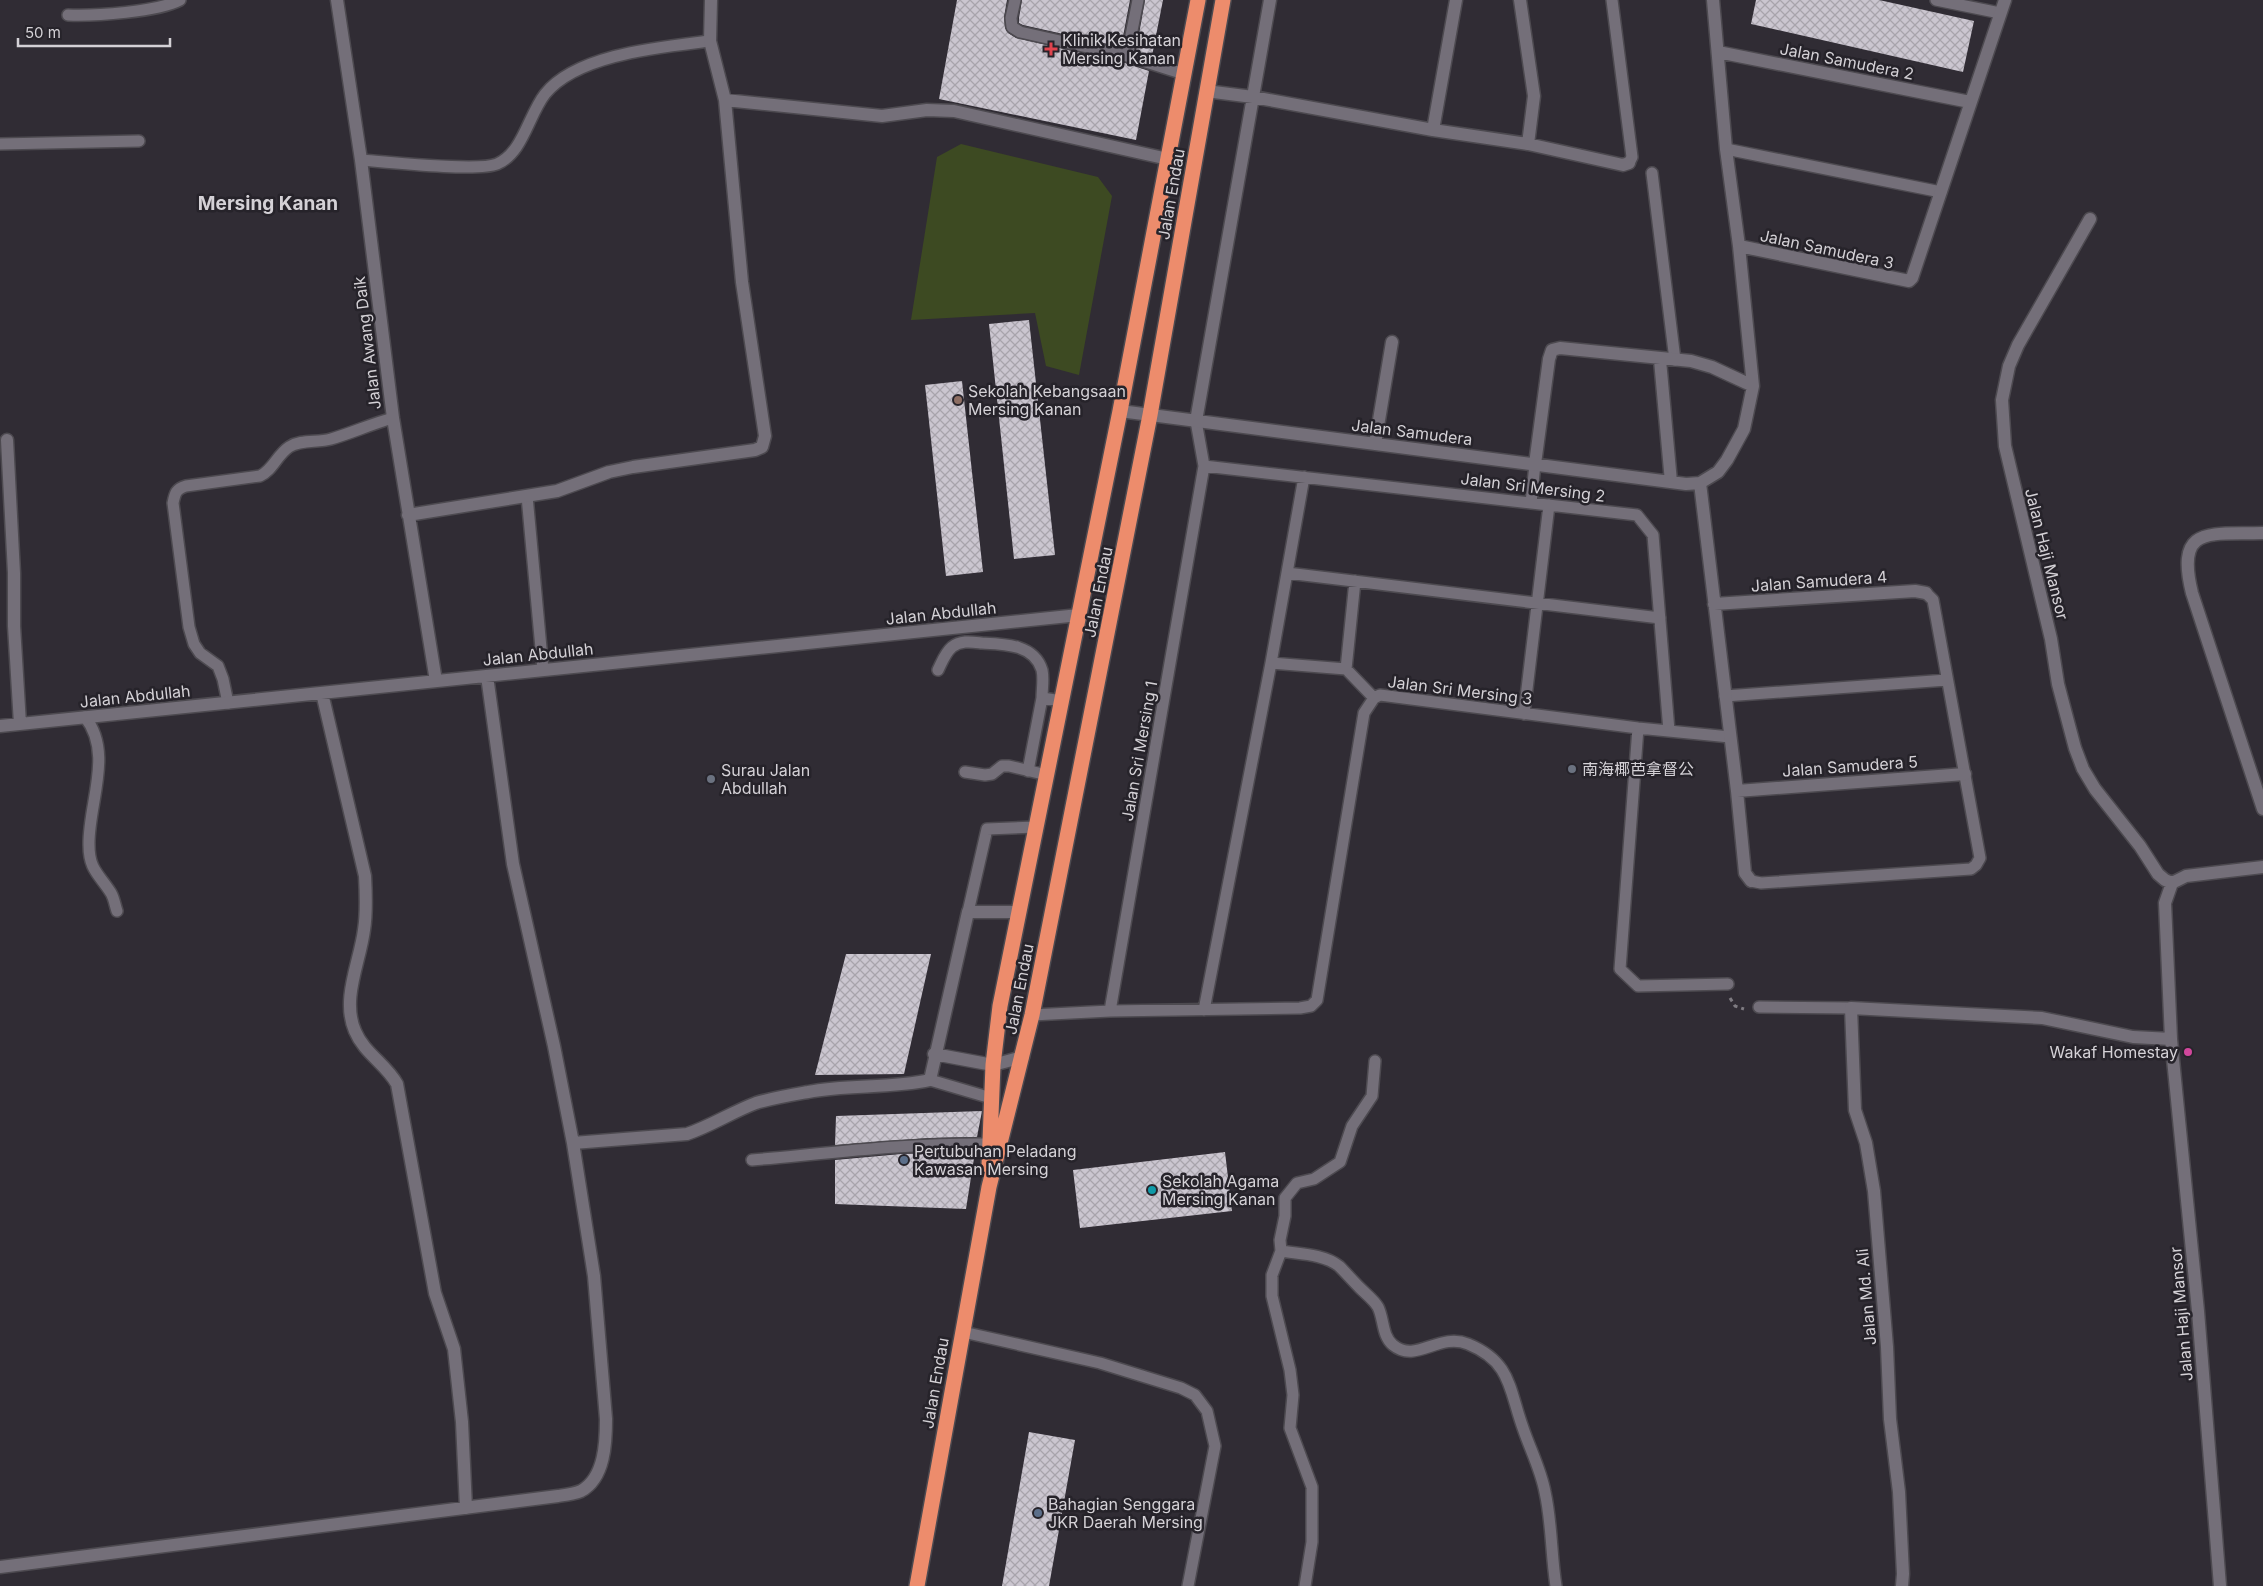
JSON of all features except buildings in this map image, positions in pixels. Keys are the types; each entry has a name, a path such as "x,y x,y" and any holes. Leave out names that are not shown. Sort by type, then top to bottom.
{"highway":[{"name":"Jalan Endau","path":"989,1187 989,1144 1000,1006 1120,411 1198,0"},
{"name":"Jalan Endau","path":"917,1586 989,1187 1032,1015 1150,415 1223,0"}],"street":[{"name":"Jalan Awang Daik","path":"336,0 361,160 393,418 436,681"},
{"path":"408,515 557,490 609,472 633,466 755,450 762,447 765,436 742,282 725,100 710,41 711,0"},
{"path":"1196,421 1270,0"},
{"path":"1434,130 1456,0"},
{"path":"1520,0 1534,96 1528,144"},
{"path":"1713,0 1726,149 1739,246 1753,386 1744,429 1733,450 1718,472 1700,483 1745,873 1752,881"},
{"path":"1941,192 2005,0"},
{"name":"Jalan Samudera 2","path":"1718,52 1970,102"},
{"path":"1206,91 1253,97 1434,130 1528,144 1623,165 1629,163"},
{"path":"725,100 882,116 927,110 954,111 1168,159"},
{"name":"Jalan Samudera 3","path":"1739,246 1908,281 1941,192"},
{"name":"Jalan Haji Mansor","path":"2090,219 2018,346 2009,366 2002,400 2005,446 2051,639 2058,684 2083,770 2095,789 2140,846 2158,874 2172,883 2165,903 2171,1039 2199,1320 2220,1586"},
{"path":"1375,444 1392,342"},
{"path":"1535,464 1549,359 1552,350 1560,348 1660,360 1691,361 1712,367 1753,386"},
{"path":"1660,360 1671,482"},
{"name":"Jalan Samudera","path":"1120,411 1671,482 1700,483"},
{"path":"7,440 14,573 14,626 20,724"},
{"path":"2263,533 2213,535 2198,538 2190,547 2186,559 2192,594 2263,809"},
{"name":"Jalan Samudera 4","path":"1714,604 1915,591 1926,593"},
{"name":"Jalan Abdullah","path":"0,726 1079,615"},
{"path":"0,1567 558,1496 580,1491 592,1483 602,1459 606,1440 606,1419 594,1276 573,1143 554,1046 512,864 487,676"},
{"path":"322,693 365,876 366,905 364,931 352,987 351,1011 354,1029 372,1058 392,1076 397,1084 435,1293 454,1349 462,1422 466,1508"},
{"name":"Jalan Samudera 5","path":"1737,791 1965,774"},
{"path":"2172,883 2186,876 2263,867"},
{"path":"573,1143 686,1134 705,1128 756,1103 811,1091 864,1085 909,1084 930,1080 934,1054 968,912 1019,912"},
{"path":"1851,1008 2042,1018 2133,1037 2171,1039"},
{"name":"Jalan Md. Ali","path":"1851,1008 1855,1110 1866,1143 1874,1191 1887,1347 1890,1418 1899,1492 1902,1586"},
{"path":"934,1054 994,1065 1023,1057"}],"lane":[{"path":"68,15 95,16 173,4 180,0"},
{"path":"1015,0 1011,18 1012,27 1020,32 1127,56 1184,74"},
{"path":"1127,56 1138,0"},
{"path":"1612,0 1632,157 1629,163"},
{"path":"1936,0 2000,13"},
{"path":"361,160 472,167 494,166 510,158 544,95 561,79 586,65 642,50 710,41"},
{"path":"0,144 139,141"},
{"path":"1726,149 1941,192"},
{"path":"1652,174 1675,360"},
{"path":"228,702 218,666 200,653 194,644 189,627 173,503 175,493 178,488 186,486 260,476 268,473 279,455 290,446 302,442 328,440 369,424 393,418"},
{"name":"Jalan Sri Mersing 1","path":"1110,1011 1204,466 1196,421"},
{"path":"1531,503 1535,464"},
{"name":"Jalan Sri Mersing 2","path":"1204,466 1636,515 1653,534 1669,731"},
{"path":"1032,1015 1110,1011 1204,1010 1271,663 1304,477"},
{"path":"527,496 543,670"},
{"path":"1524,714 1549,505"},
{"path":"1287,573 1660,618"},
{"path":"1346,669 1355,581"},
{"path":"1752,881 1761,883 1971,869 1976,865 1980,858 1965,774 1933,600 1926,593"},
{"path":"938,670 945,656 953,647 962,642 1008,644 1029,653 1042,670 1042,698 1028,771"},
{"path":"1271,663 1346,669 1374,698"},
{"path":"1725,696 1947,680"},
{"name":"Jalan Sri Mersing 3","path":"1204,1010 1300,1008 1311,1006 1317,1000 1364,714 1374,698 1380,695 1638,728 1730,737"},
{"path":"1042,698 1062,701"},
{"path":"85,717 96,734 98,752 97,780 89,829 90,862 95,873 112,894 117,911"},
{"path":"1638,728 1620,969 1638,986 1728,984"},
{"path":"965,772 985,776 992,774 1002,766 1009,766 1047,775"},
{"path":"968,912 987,829 1036,827"},
{"path":"1759,1008 1851,1008"},
{"path":"1305,1586 1312,1542 1312,1487 1290,1428 1292,1395 1290,1370 1272,1296 1272,1275 1281,1251 1280,1240 1285,1216 1285,1198 1297,1183 1314,1179 1340,1162 1352,1126 1372,1096 1375,1061"},
{"path":"930,1080 992,1098"},
{"path":"752,1160 900,1147 989,1144"},
{"path":"1281,1251 1315,1257 1338,1266 1378,1307 1388,1339 1402,1350 1416,1352 1444,1341 1453,1340 1479,1349 1504,1370 1523,1429 1537,1463 1545,1492 1556,1586"},
{"path":"962,1332 1100,1363 1181,1388 1196,1395 1207,1410 1215,1446 1188,1586"}],"path":[{"path":"1728,984 1730,997 1735,1006 1746,1009 1759,1008"}],"green space":[{"path":"961,144 1098,177 1112,196 1079,375 1046,366 1035,313 911,320 937,157"}],"place":[{"name":"Klinik Kesihatan Mersing Kanan","path":"1051,49"},
{"name":"Sekolah Kebangsaan Mersing Kanan","path":"958,400"},
{"name":"南海椰芭拿督公","path":"1572,769"},
{"name":"Surau Jalan Abdullah","path":"711,779"},
{"name":"Wakaf Homestay","path":"2188,1052"},
{"name":"Pertubuhan Peladang Kawasan Mersing","path":"904,1160"},
{"name":"Sekolah Agama Mersing Kanan","path":"1152,1190"},
{"name":"Bahagian Senggara JKR Daerah Mersing","path":"1038,1513"}],"district":[{"name":"Mersing Kanan","path":"268,203"}]}
